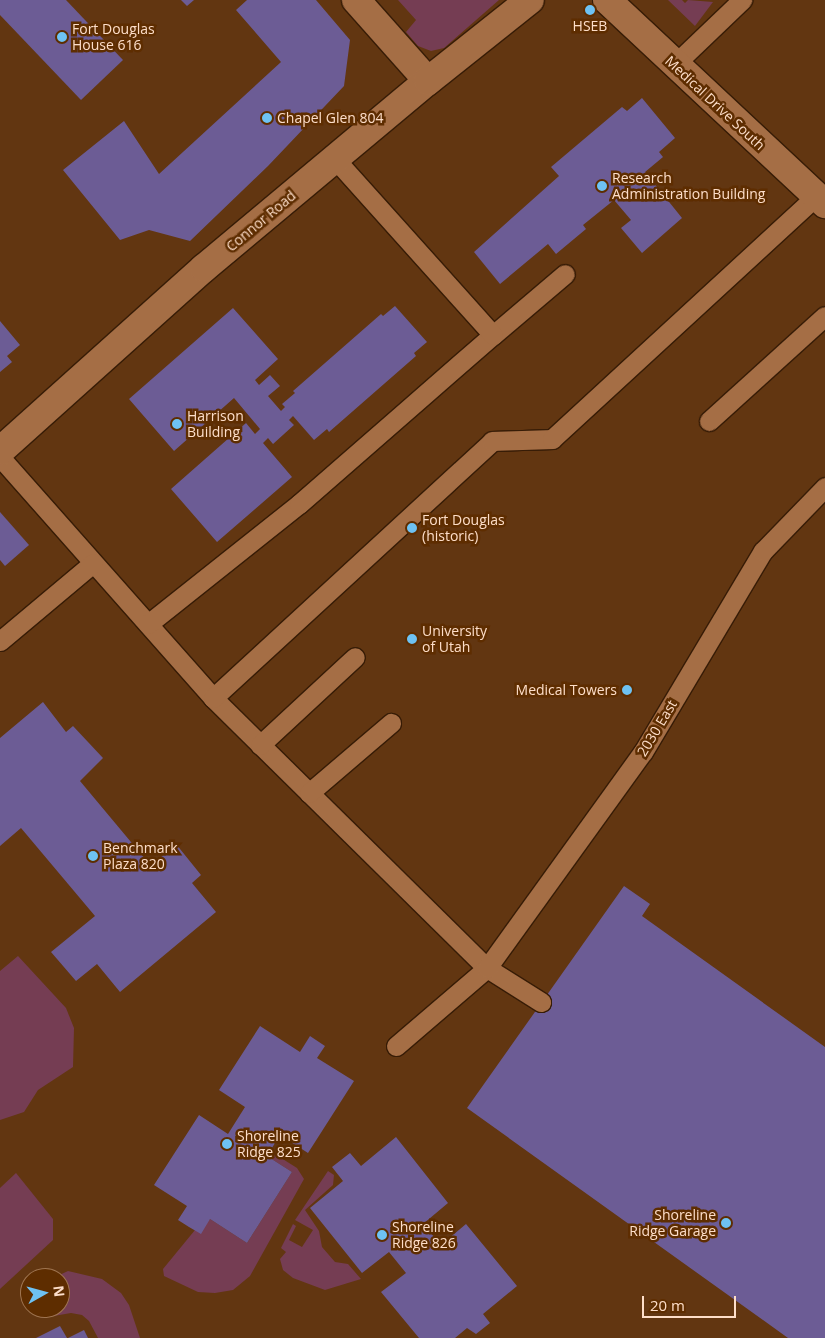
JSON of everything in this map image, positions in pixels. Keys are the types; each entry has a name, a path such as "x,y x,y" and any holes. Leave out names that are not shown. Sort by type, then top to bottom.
{"street":[{"path":"356,0 428,81"},
{"name":"Connor Road","path":"0,450 204,268 428,81 530,0"},
{"name":"Medical Drive South","path":"607,0 820,200"}],"lane":[{"path":"675,64 742,0"},
{"path":"335,159 493,335"},
{"path":"213,698 492,441 552,439 820,200"},
{"path":"148,624 299,504 565,274"},
{"path":"709,421 825,316"},
{"path":"0,458 213,698 486,968 541,1002"},
{"name":"2030 East","path":"396,1046 486,968 643,752 763,551 825,487"},
{"path":"0,641 93,563"},
{"path":"260,745 355,657"},
{"path":"309,794 391,723"}],"shaded area":[{"name":"University of Utah","path":"0,0 825,0 825,1338 0,1338"},
{"path":"398,0 499,0 444,48 431,51 418,46 406,32 416,20"},
{"path":"668,0 682,0 685,3 688,0 713,2 695,26"},
{"path":"18,956 66,1008 74,1028 73,1067 38,1090 24,1112 0,1120 0,971"},
{"path":"270,1151 297,1168 304,1179 250,1276 233,1290 215,1293 198,1292 164,1276 163,1269 195,1230 210,1219 247,1243 292,1172 267,1156"},
{"path":"328,1171 334,1175 333,1185 305,1210 319,1231 322,1247 335,1262 348,1264 361,1279 325,1290 293,1278 283,1270 280,1259 286,1252 281,1248 293,1224 296,1226 289,1240 302,1247 313,1230 295,1220"},
{"path":"16,1173 53,1219 53,1240 23,1268 20,1268 20,1271 0,1289 0,1188"},
{"path":"70,1271 102,1279 121,1293 129,1305 140,1338 98,1338 89,1321 82,1315 71,1313"}],"building":[{"name":"Fort Douglas House 616","path":"0,0 66,0 123,60 81,100 0,15"},
{"path":"181,0 194,0 187,6"},
{"name":"Chapel Glen 804","path":"247,0 316,0 350,40 344,86 268,166 190,241 149,230 120,240 63,170 124,121 159,174 281,62 236,10"},
{"name":"Research Administration Building","path":"642,98 675,138 659,152 663,157 645,172 682,218 642,253 621,228 631,220 614,200 583,225 586,229 556,254 548,244 500,284 474,252 559,176 551,167 622,107 627,111"},
{"name":"Harrison Building","path":"395,306 427,342 414,353 416,356 329,432 327,429 314,440 293,416 289,420 294,425 273,444 268,438 263,443 292,477 217,542 171,489 246,423 255,434 260,429 234,398 174,451 129,399 233,308 278,359 255,380 259,385 270,375 280,386 268,396 281,411 285,407 282,404 295,393 293,391 381,314 383,316"},
{"path":"0,321 20,345 7,356 12,362 0,372"},
{"path":"0,512 29,545 5,566 0,560"},
{"name":"Benchmark Plaza 820","path":"43,702 66,732 73,726 103,758 80,781 151,866 176,844 201,875 192,883 216,912 120,992 97,964 76,981 51,952 95,916 21,828 0,846 0,738"},
{"name":"Shoreline Ridge Garage","path":"624,886 650,904 642,916 825,1047 825,1338 788,1338 467,1108"},
{"name":"Shoreline Ridge 825","path":"260,1026 300,1052 310,1036 325,1046 317,1058 354,1081 308,1153 280,1135 267,1156 292,1172 247,1243 210,1219 201,1234 189,1227 178,1220 187,1206 154,1185 199,1115 228,1134 245,1107 219,1090"},
{"name":"Shoreline Ridge 826","path":"396,1137 448,1203 423,1224 441,1245 466,1224 517,1286 483,1314 490,1323 476,1334 467,1328 455,1338 419,1338 381,1292 406,1273 389,1252 362,1273 310,1208 343,1181 332,1167 350,1153 361,1166"},
{"path":"60,1326 67,1338 36,1338"},
{"path":"84,1330 88,1338 68,1338"}],"place":[{"name":"HSEB","path":"590,10"},
{"name":"Fort Douglas House 616","path":"62,37"},
{"name":"Chapel Glen 804","path":"267,118"},
{"name":"Research Administration Building","path":"602,186"},
{"name":"Harrison Building","path":"177,424"},
{"name":"Fort Douglas (historic)","path":"412,528"},
{"name":"University of Utah","path":"412,639"},
{"name":"Medical Towers","path":"627,690"},
{"name":"Benchmark Plaza 820","path":"93,856"},
{"name":"Shoreline Ridge 825","path":"227,1144"},
{"name":"Shoreline Ridge Garage","path":"726,1223"},
{"name":"Shoreline Ridge 826","path":"382,1235"}]}
